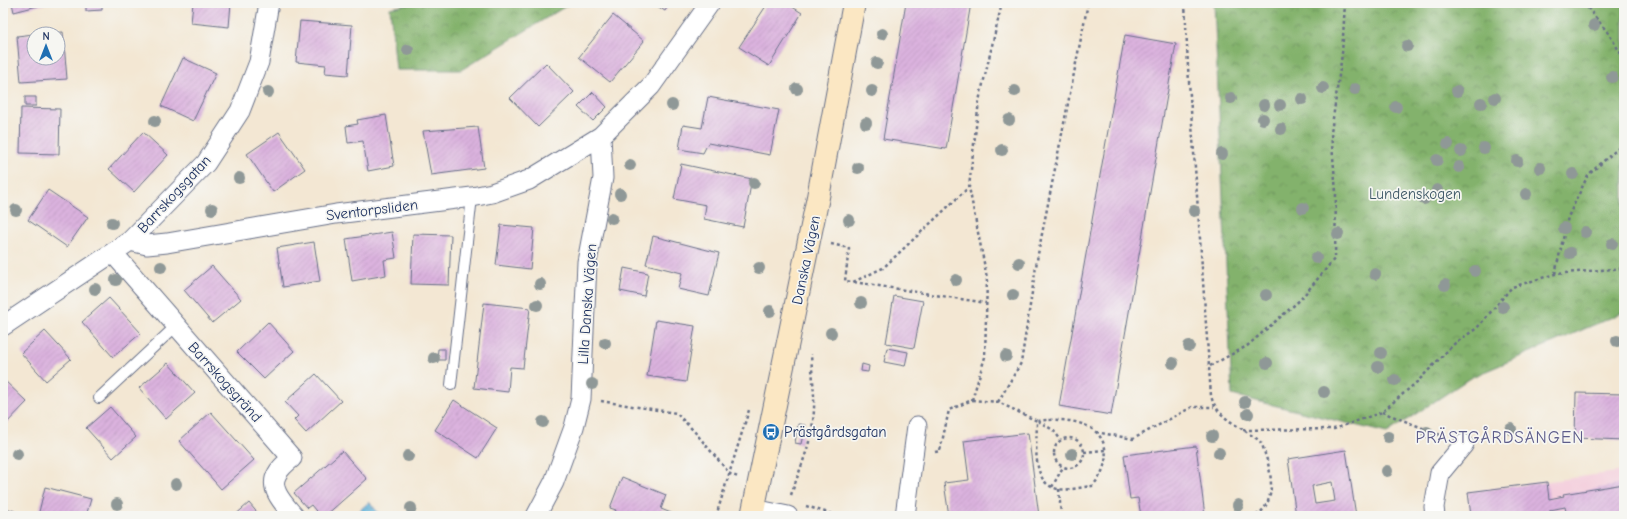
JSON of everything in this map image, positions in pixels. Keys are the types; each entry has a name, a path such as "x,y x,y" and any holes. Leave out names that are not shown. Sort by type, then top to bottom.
{"street":[{"name":"Barrskogsgatan","path":"3,326 130,241 206,163 240,111 259,62 272,3"},
{"path":"602,136 651,86 710,3"},
{"name":"Danska Vägen","path":"753,513 817,205 854,3"},
{"name":"Sventorpsliden","path":"130,241 147,245 167,243 336,214 472,197 529,180 602,136"},
{"name":"Lilla Danska Vägen","path":"536,516 554,482 574,427 580,399 587,262 602,178 602,136"},
{"name":"Barrskogsgränd","path":"113,253 292,458 276,474 274,484 278,497 294,516"},
{"path":"905,516 917,426"},
{"path":"1435,516 1434,507 1440,473 1464,444"},
{"path":"753,513 788,516"}],"lane":[{"path":"452,385 472,197"},
{"path":"99,398 176,326"},
{"path":"3,513 12,516"}],"path":[{"path":"972,400 985,357 987,278 969,187 979,101 1002,3"},
{"path":"998,402 1021,363 1038,254 1088,3"},
{"path":"1185,3 1190,106 1211,396 1214,407 1220,414 1261,442 1270,470 1272,489 1261,515 1255,516"},
{"path":"1210,366 1247,346 1300,300 1335,258 1336,192 1331,133 1342,54 1346,3"},
{"path":"1584,3 1609,34 1624,59"},
{"path":"1555,274 1568,217 1588,174 1624,143"},
{"path":"853,282 883,268 969,187"},
{"path":"827,243 849,248 845,281 986,303"},
{"path":"1243,430 1334,429 1382,412 1418,381 1454,344 1477,328 1512,287 1555,274 1624,268"},
{"path":"580,399 628,404 676,413 694,431 730,474"},
{"path":"940,451 949,410 972,400 998,402 1053,430 1061,440"},
{"path":"1037,421 1054,419 1072,422 1085,425 1096,432 1133,439 1192,407 1214,407"},
{"path":"1382,412 1464,444"},
{"path":"1037,421 1037,451 1040,475 1047,485 1059,489 1092,486 1101,478 1107,456 1096,432"},
{"path":"1071,438 1078,441 1084,452 1083,458 1078,465 1071,468 1063,467 1057,462 1054,455 1055,447 1061,440 1071,438"},
{"path":"791,497 807,447"},
{"path":"1084,452 1105,450"},
{"path":"1052,487 1063,467"},
{"path":"1059,489 1061,516"}],"shaded area":[{"path":"1624,471 1624,516 1470,516 1468,492"}],"green space":[{"path":"416,3 571,3 461,70 396,70 390,8"},
{"name":"Lundenskogen","path":"1214,3 1624,3 1624,312 1470,378 1387,433 1232,395"}],"water":[{"path":"369,502 381,516 358,516 356,514"}],"building":[{"path":"12,3 45,3 45,4 14,12"},
{"path":"86,3 102,3 102,10 86,11"},
{"path":"193,3 231,3 229,27 191,23"},
{"path":"652,3 670,3 665,11"},
{"path":"768,3 786,3 802,13 769,66 739,47"},
{"path":"906,3 971,3 946,149 883,139"},
{"path":"613,15 644,41 610,82 579,57"},
{"path":"300,21 352,25 348,75 325,73 326,65 296,62"},
{"path":"26,35 26,66 66,66 67,79 21,82 17,36"},
{"path":"1125,35 1176,44 1111,415 1059,406"},
{"path":"183,58 216,73 193,121 161,106"},
{"path":"546,63 574,92 538,127 510,98"},
{"path":"593,92 607,107 593,121 578,107"},
{"path":"25,97 36,97 36,106 25,106"},
{"path":"708,97 779,110 770,155 708,143 703,153 679,149 683,125 702,128"},
{"path":"21,108 60,109 59,154 20,153"},
{"path":"386,115 394,166 368,171 363,141 348,143 346,126 358,124 357,120"},
{"path":"478,127 484,168 431,175 423,131"},
{"path":"143,132 168,155 134,192 109,169"},
{"path":"279,132 305,169 273,192 247,154"},
{"path":"681,164 752,179 743,227 704,219 706,205 674,199"},
{"path":"48,190 88,217 67,247 28,220"},
{"path":"501,225 534,228 530,269 496,265"},
{"path":"392,232 396,258 384,260 386,275 352,281 346,239"},
{"path":"413,234 451,235 449,285 411,284"},
{"path":"653,236 719,253 709,296 678,289 682,273 646,264"},
{"path":"314,242 320,281 283,287 277,248"},
{"path":"212,266 241,299 212,323 184,290"},
{"path":"624,268 648,273 644,296 620,291"},
{"path":"894,296 923,301 914,348 886,343"},
{"path":"109,298 141,333 113,357 82,322"},
{"path":"484,303 530,308 523,368 510,367 508,392 474,388"},
{"path":"656,320 695,326 686,382 647,376"},
{"path":"268,322 294,351 264,379 237,352"},
{"path":"45,331 71,359 46,381 21,353"},
{"path":"887,348 908,352 905,366 884,362"},
{"path":"438,349 445,349 445,360 437,360"},
{"path":"168,363 195,393 166,419 139,388"},
{"path":"862,364 869,366 868,372 861,371"},
{"path":"316,374 341,401 306,433 294,420 298,416 285,402"},
{"path":"3,379 27,402 3,427"},
{"path":"1576,393 1624,394 1624,440 1575,438"},
{"path":"454,400 497,428 478,458 435,430"},
{"path":"110,407 136,437 113,458 86,428"},
{"path":"211,412 254,460 221,489 179,441"},
{"path":"798,424 805,425 801,444 795,443"},
{"path":"1028,433 1039,516 949,516 944,483 969,480 964,441"},
{"path":"1196,446 1205,516 1141,516 1138,498 1130,499 1124,455"},
{"path":"1346,450 1356,516 1296,516 1288,459","holes":["1332,482 1335,501 1315,504 1312,486"]},
{"path":"342,451 367,479 325,516 320,516 311,505 307,508 294,493"},
{"path":"622,477 666,495 661,509 676,515 613,516 616,510 610,508"},
{"path":"1547,482 1549,499 1564,496 1563,494 1624,484 1624,516 1567,516 1565,507 1550,510 1551,516 1471,516 1468,492"},
{"path":"45,487 91,499 86,516 38,516"},
{"path":"249,503 260,516 234,516"}],"place":[{"name":"Prästgårdsgatan","path":"771,432"}],"district":[{"name":"PRÄSTGÅRDSÄNGEN","path":"1500,437"}]}
